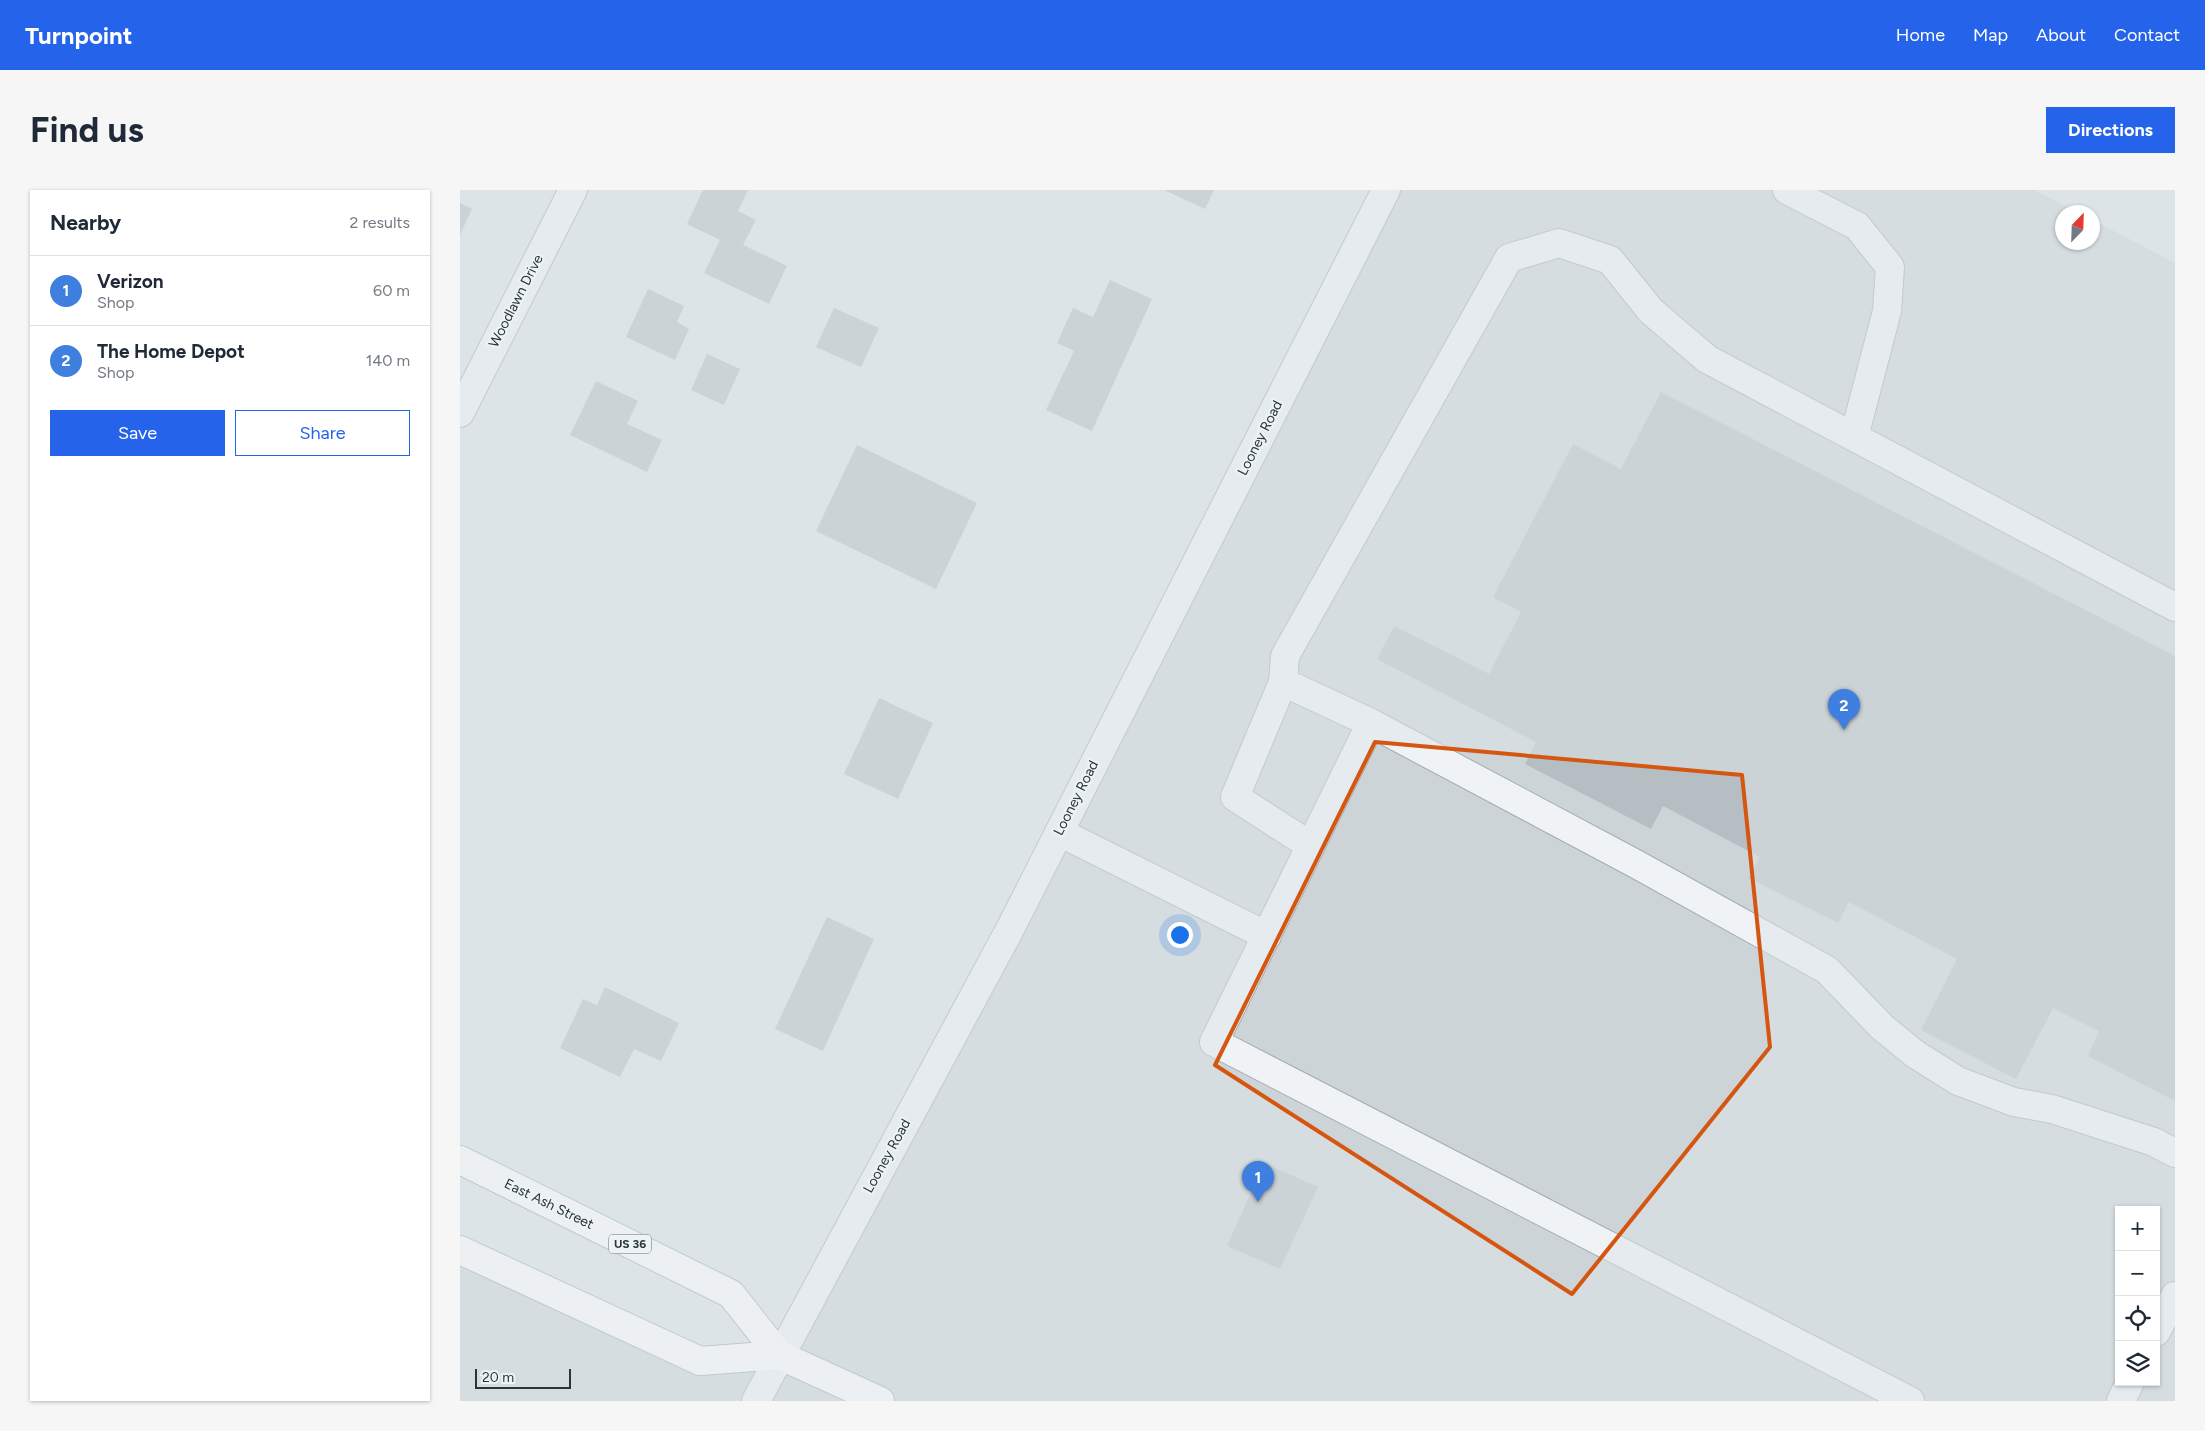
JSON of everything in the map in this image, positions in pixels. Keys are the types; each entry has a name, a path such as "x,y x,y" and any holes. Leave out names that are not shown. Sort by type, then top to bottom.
{"main road":[{"name":"East Ash Street","path":"460,1160 731,1294 779,1355 880,1401"},
{"name":"East Ash Street","path":"460,1250 700,1361 779,1355"}],"street":[{"name":"Woodlawn Drive","path":"460,413 573,190"},
{"name":"Looney Road","path":"756,1401 779,1355 1010,929 1386,190"},
{"path":"1787,190 1857,226 1890,267 1887,311 1854,437"},
{"path":"1311,846 1235,797 1283,682 1285,656 1509,258 1559,243 1610,260 1651,311 1707,359 2175,607"},
{"path":"1283,682 1372,723 1636,864 1826,970 1882,1027 1915,1054 1958,1081 2014,1102 2052,1108 2144,1139 2175,1153"},
{"path":"1372,723 1214,1042 1910,1401"},
{"path":"1059,832 1267,936"},
{"path":"2160,1324 2175,1296"},
{"path":"2120,1401 2128,1386"}],"highlighted area":[{"path":"1375,742 1742,775 1770,1047 1572,1294 1215,1065"}],"shaded area":[{"path":"1386,190 2034,190 2064,205 2055,205 2055,250 2100,250 2100,224 2175,263 2175,1401 460,1401 460,1250 700,1361 779,1355"}],"building":[{"path":"703,190 748,190 738,211 756,220 743,245 787,266 769,304 704,273 720,240 687,224"},
{"path":"1164,190 1214,190 1205,209"},
{"path":"460,203 472,209 460,235"},
{"path":"1110,280 1152,299 1092,431 1046,410 1074,351 1057,343 1073,308 1093,317"},
{"path":"648,289 684,306 677,322 689,329 675,360 626,337"},
{"path":"834,308 879,328 861,367 816,347"},
{"path":"707,354 740,369 724,405 691,390"},
{"path":"596,381 638,401 627,424 662,440 647,472 570,435"},
{"path":"1661,392 2175,656 2175,1101 2088,1056 2099,1031 2053,1008 2016,1079 1921,1030 1957,959 1849,902 1838,923 1749,878 1760,857 1663,806 1651,829 1525,764 1536,742 1377,659 1394,626 1489,674 1521,612 1493,597 1573,444 1621,469"},
{"path":"857,445 977,503 936,589 816,531"},
{"path":"879,698 933,723 898,799 844,774"},
{"path":"827,917 874,939 823,1051 775,1029"},
{"path":"605,987 679,1023 661,1061 634,1049 620,1077 560,1048 583,999 597,1005"},
{"path":"1264,1163 1318,1187 1280,1269 1227,1246"}],"place":[{"name":"The Home Depot","path":"1844,730"},
{"name":"Verizon","path":"1258,1202"}]}
